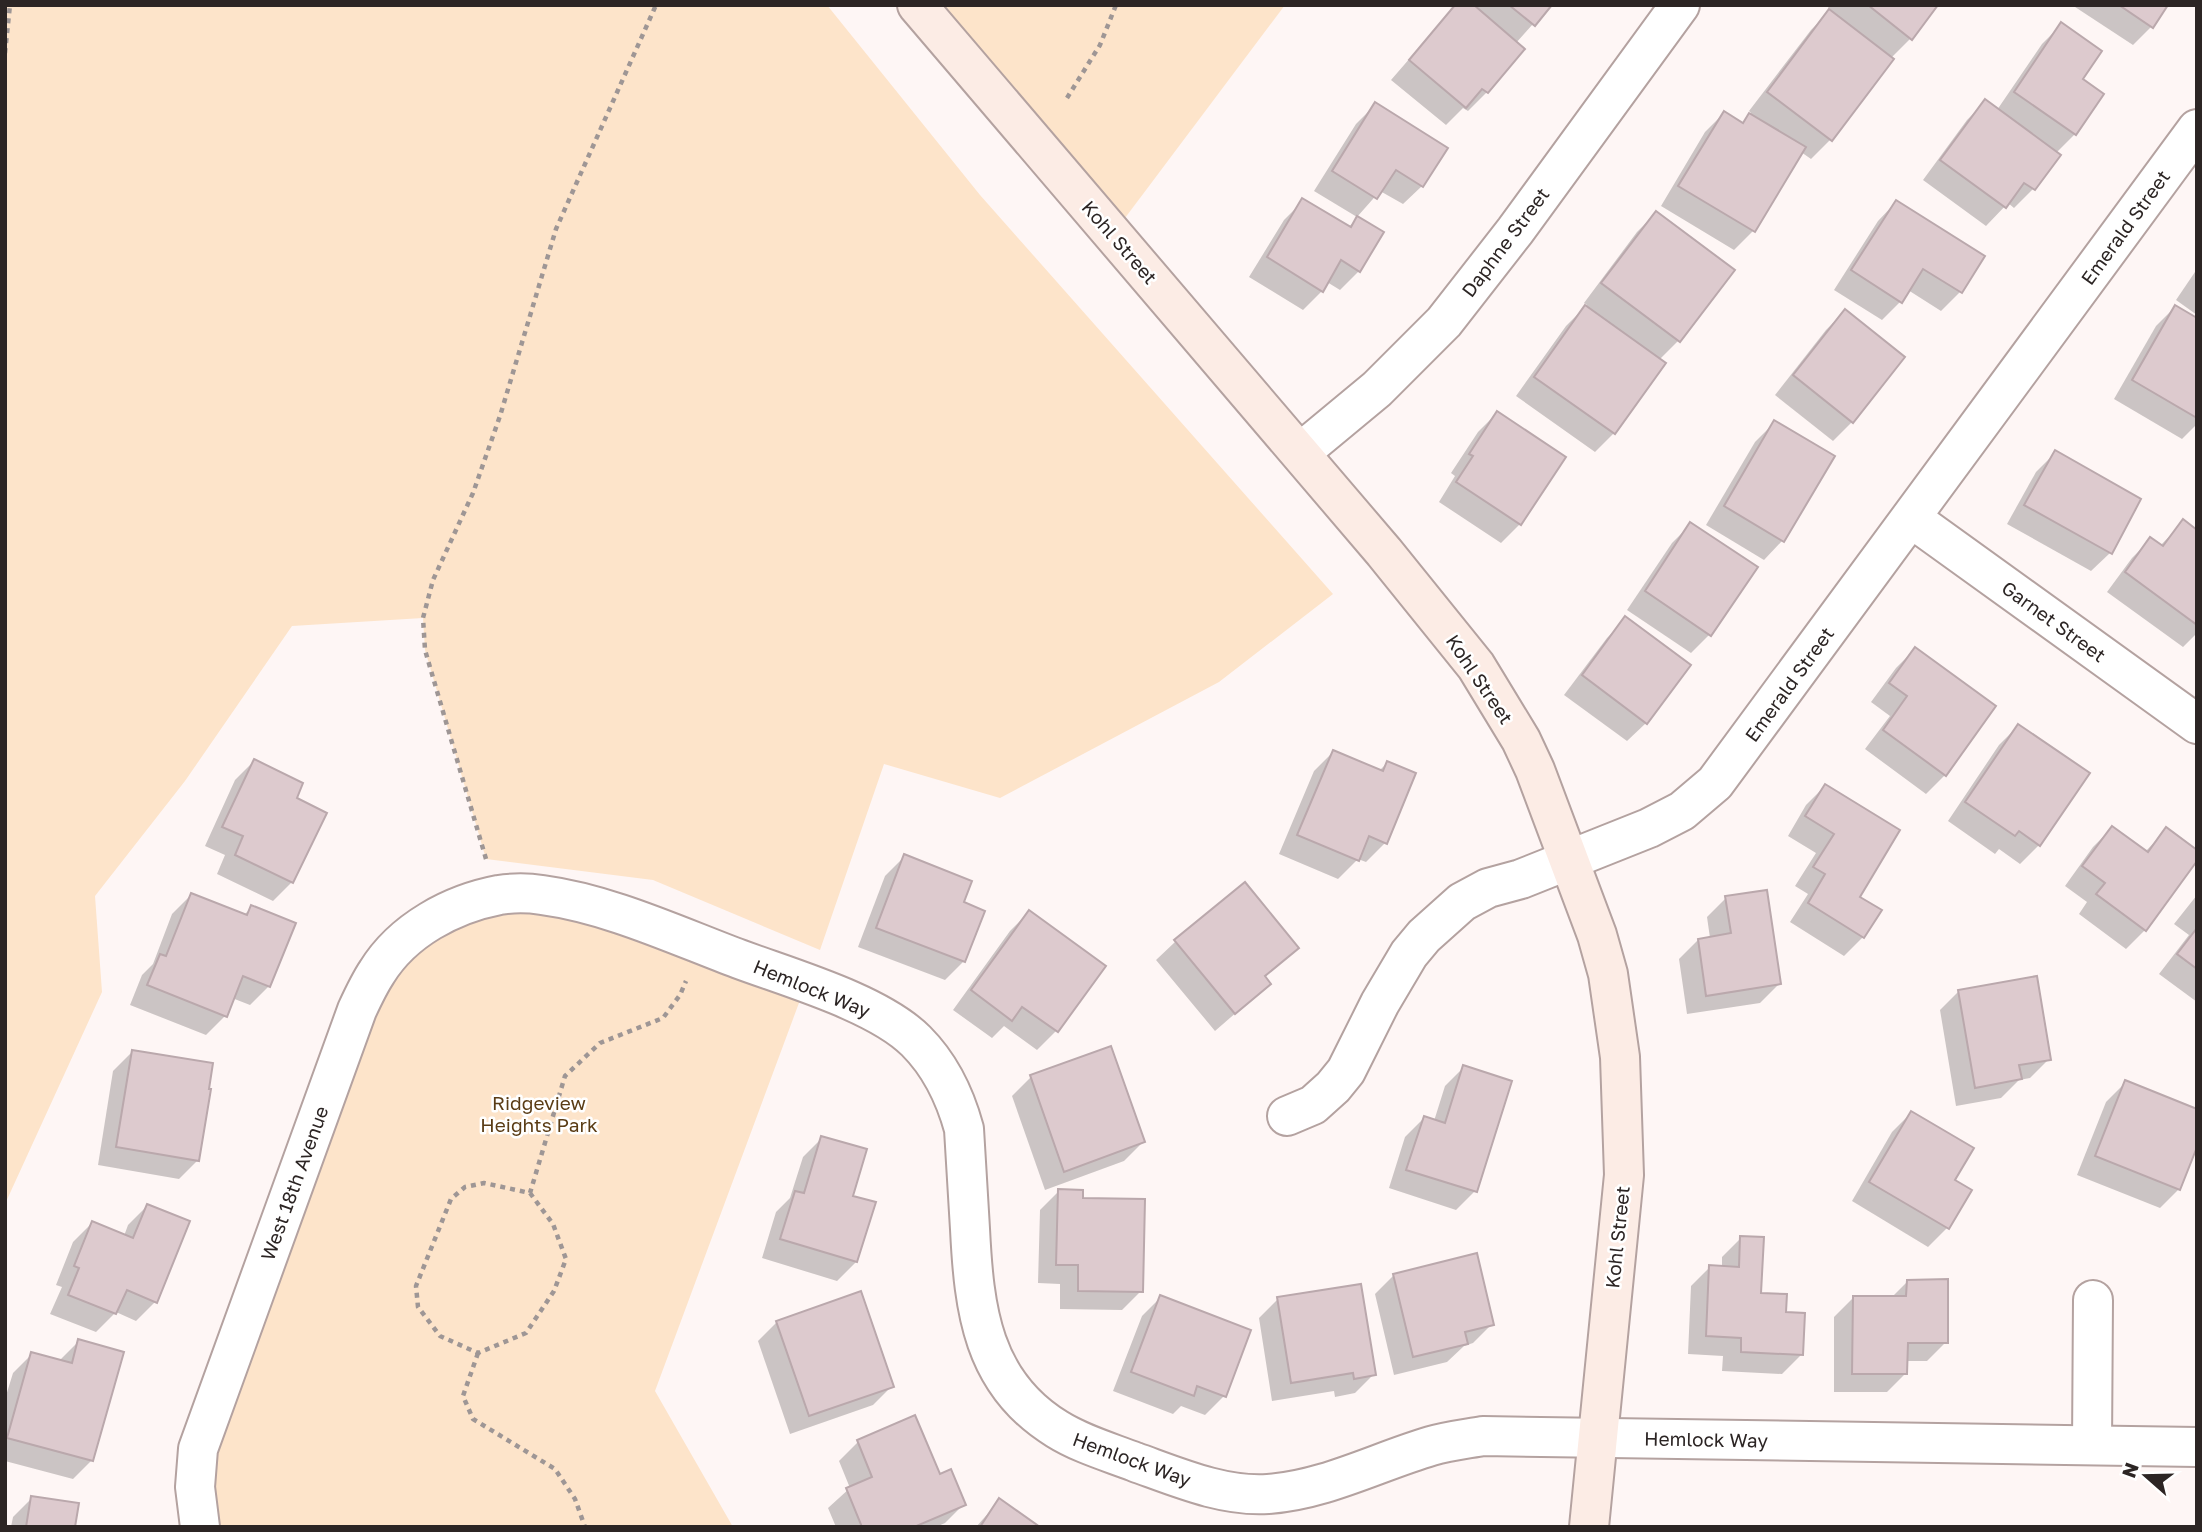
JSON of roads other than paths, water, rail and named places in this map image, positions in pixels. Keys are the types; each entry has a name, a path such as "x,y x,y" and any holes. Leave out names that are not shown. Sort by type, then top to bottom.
{"street":[{"name":"Kohl Street","path":"917,5 1301,452 1476,666 1521,740 1535,770 1597,935 1608,974 1620,1057 1624,1175 1589,1527"},
{"name":"Daphne Street","path":"1301,452 1377,389 1444,322 1515,231 1680,5"},
{"name":"Emerald Street","path":"1287,1116 1313,1105 1334,1087 1346,1071 1403,964 1424,936 1462,902 1488,888 1521,879 1649,828 1682,811 1715,783 2197,129"},
{"name":"Garnet Street","path":"1911,518 2197,724"},
{"name":"Hemlock Way","path":"494,897 540,894 599,908 838,995 892,1022 916,1041 940,1070 958,1106 964,1129 973,1289 985,1342 1003,1378 1022,1401 1064,1434 1185,1481 1242,1493 1268,1494 1308,1488 1433,1445 1483,1436 2197,1447"},
{"name":"West 18th Avenue","path":"200,1527 195,1487 198,1449 357,1010 376,972 412,933 437,916 494,897"},
{"path":"2092,1445 2093,1300"}],"park label":[{"name":"Ridgeview Heights Park","path":"539,1113"}]}
